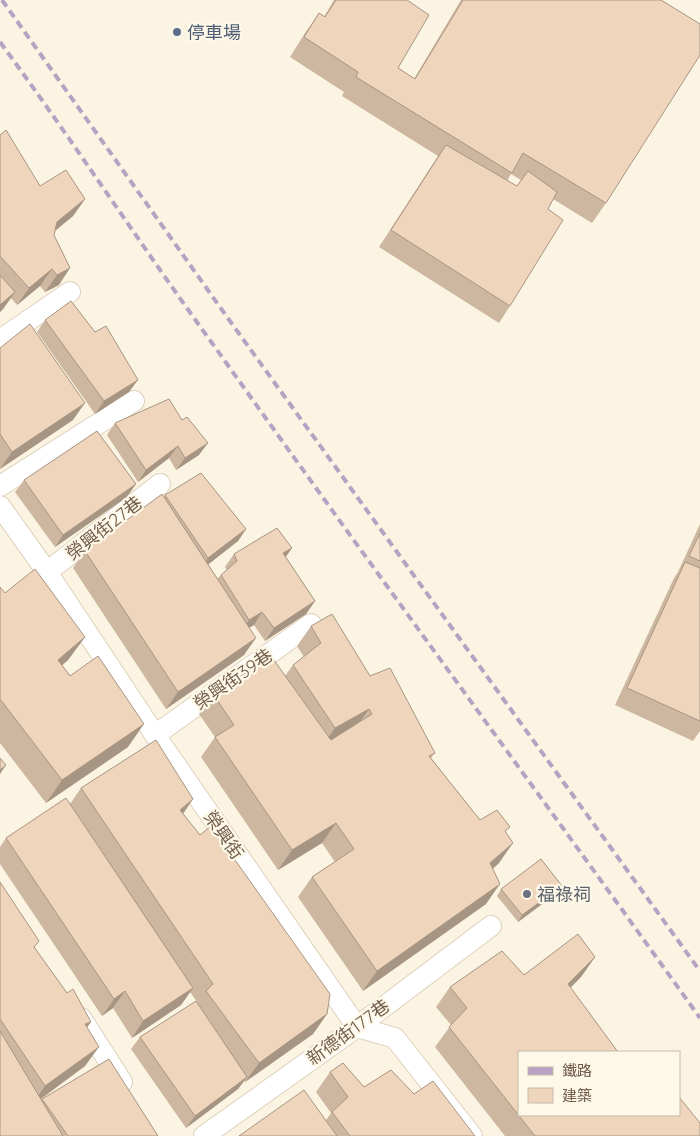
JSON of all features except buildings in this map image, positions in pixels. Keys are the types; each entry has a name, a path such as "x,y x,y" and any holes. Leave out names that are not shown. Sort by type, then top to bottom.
{"lane":[{"path":"0,340 70,292"},
{"path":"0,486 134,400"},
{"name":"榮興街27巷","path":"47,572 160,484"},
{"name":"榮興街","path":"0,506 47,572 154,735 357,1027"},
{"name":"榮興街39巷","path":"154,735 311,624"},
{"name":"新德街177巷","path":"204,1136 357,1027 491,926"},
{"path":"71,1003 131,1094"},
{"path":"357,1027 395,1038 472,1136"}],"railway":[{"path":"2,0 227,317 700,971"},
{"path":"0,42 185,306 700,1018"}],"place":[{"name":"停車場","path":"177,32"},
{"name":"福祿祠","path":"527,894"}]}
